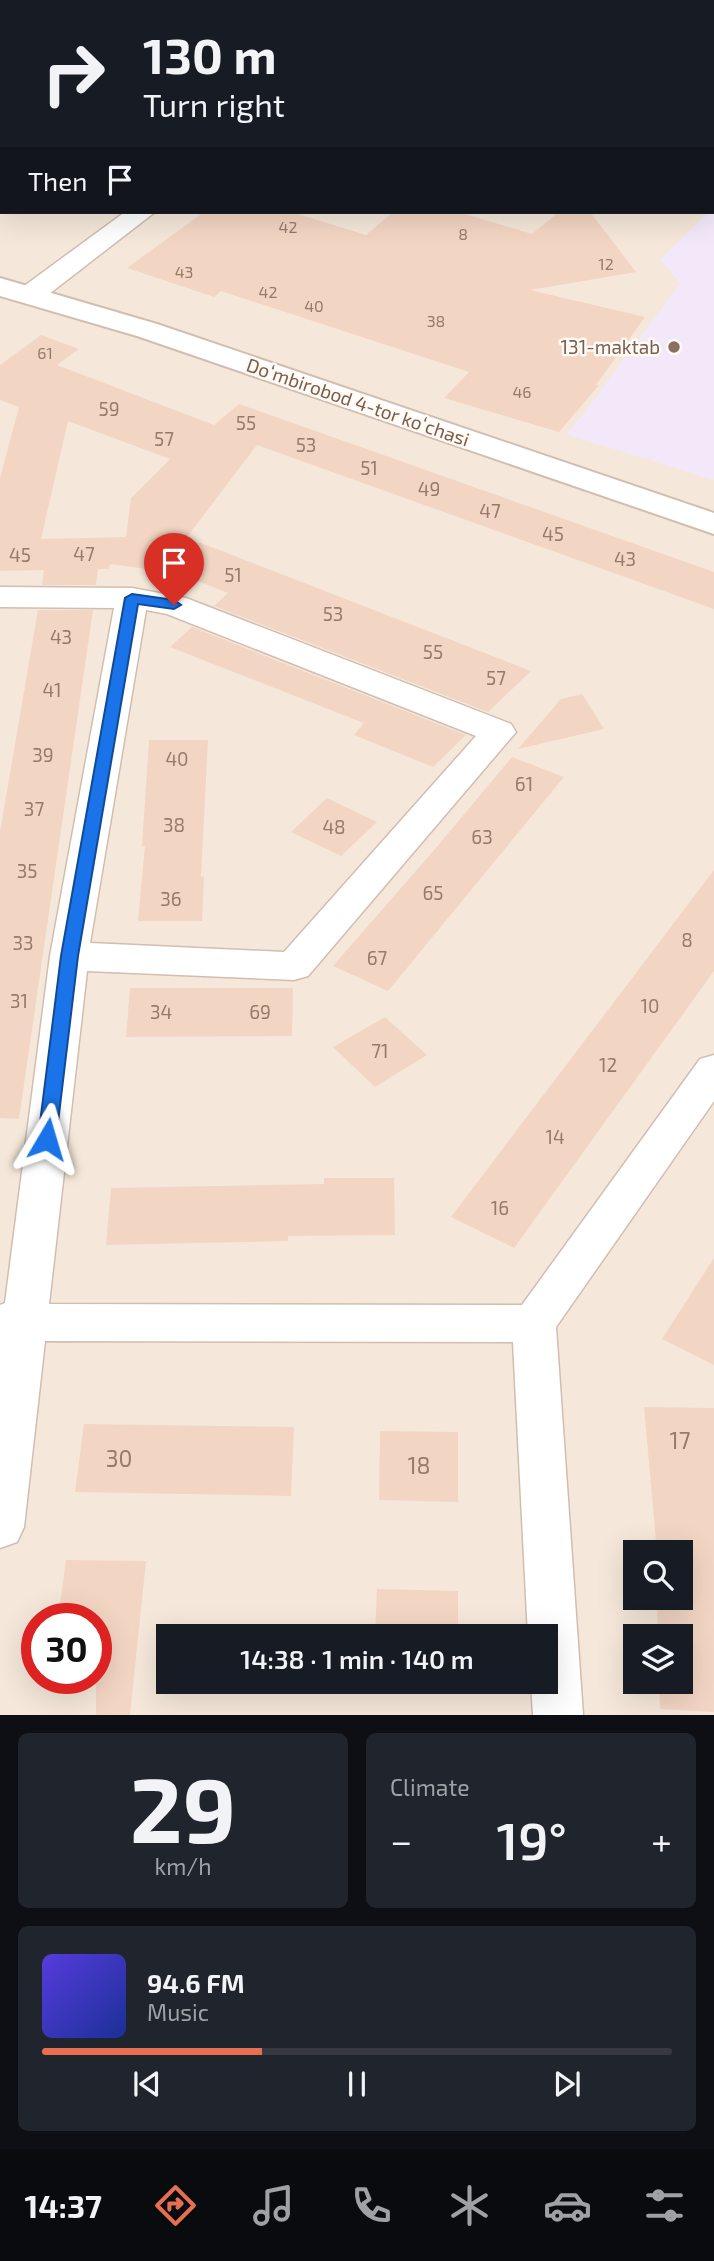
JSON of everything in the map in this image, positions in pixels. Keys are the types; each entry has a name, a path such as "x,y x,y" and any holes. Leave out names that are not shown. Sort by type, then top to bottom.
{"street":[{"path":"11,294 139,214"},
{"name":"Doʻmbirobod 4-tor koʻchasi","path":"11,294 147,330 714,524"},
{"path":"0,597 132,598 174,605 499,732 294,966 69,956"},
{"path":"0,1527 13,1322 69,956 132,598"},
{"path":"558,1715 534,1324 714,1070"},
{"path":"13,1322 534,1324"}],"shaded area":[{"path":"0,214 714,214 714,1715 0,1715"},
{"name":"131-maktab","path":"707,214 714,214 714,480 566,434 586,411 680,283 660,259"}],"building":[{"path":"201,214 298,214 366,235 391,214 465,214 532,234 557,214 592,214 636,272 530,290 645,317 596,385 599,385 559,432 444,398 469,372 221,291 214,297 127,268"},
{"path":"41,335 79,349 57,365 214,425 239,404 714,572 714,609 257,445 184,541 201,543 531,671 488,712 214,606 228,593 177,573 110,564 109,569 98,569 96,585 42,585 44,570 0,571 0,478 19,407 0,400 0,365","holes":["68,421 170,459 131,498 126,537 41,539"]},
{"path":"38,610 93,610 19,1119 0,1118 0,832"},
{"path":"192,627 466,735 433,767 354,735 364,723 170,647"},
{"path":"582,694 604,729 518,749 561,699"},
{"path":"149,740 208,740 201,877 204,876 202,921 138,921 145,846 142,846"},
{"path":"512,757 564,777 388,991 333,966 435,849"},
{"path":"327,798 377,822 341,856 291,832"},
{"path":"714,870 714,971 514,1248 451,1217"},
{"path":"130,988 293,988 292,1036 126,1037"},
{"path":"385,1017 427,1055 375,1087 333,1047"},
{"path":"324,1178 394,1178 395,1235 288,1236 288,1241 106,1245 111,1188 324,1184"},
{"path":"714,1258 714,1365 662,1339"},
{"path":"644,1407 714,1408 714,1712 660,1709 659,1694 693,1694 693,1624 658,1624 657,1610 693,1610 693,1540 656,1540"},
{"path":"84,1424 294,1427 291,1496 75,1492"},
{"path":"380,1431 458,1432 458,1502 379,1500"},
{"path":"66,1560 146,1561 130,1715 96,1715 96,1694 112,1694 112,1603 60,1603"},
{"path":"377,1589 458,1591 458,1624 376,1624"}],"place":[{"name":"131-maktab","path":"674,347"}],"route":[{"path":"47,1139 69,956 132,598 174,605"}]}
